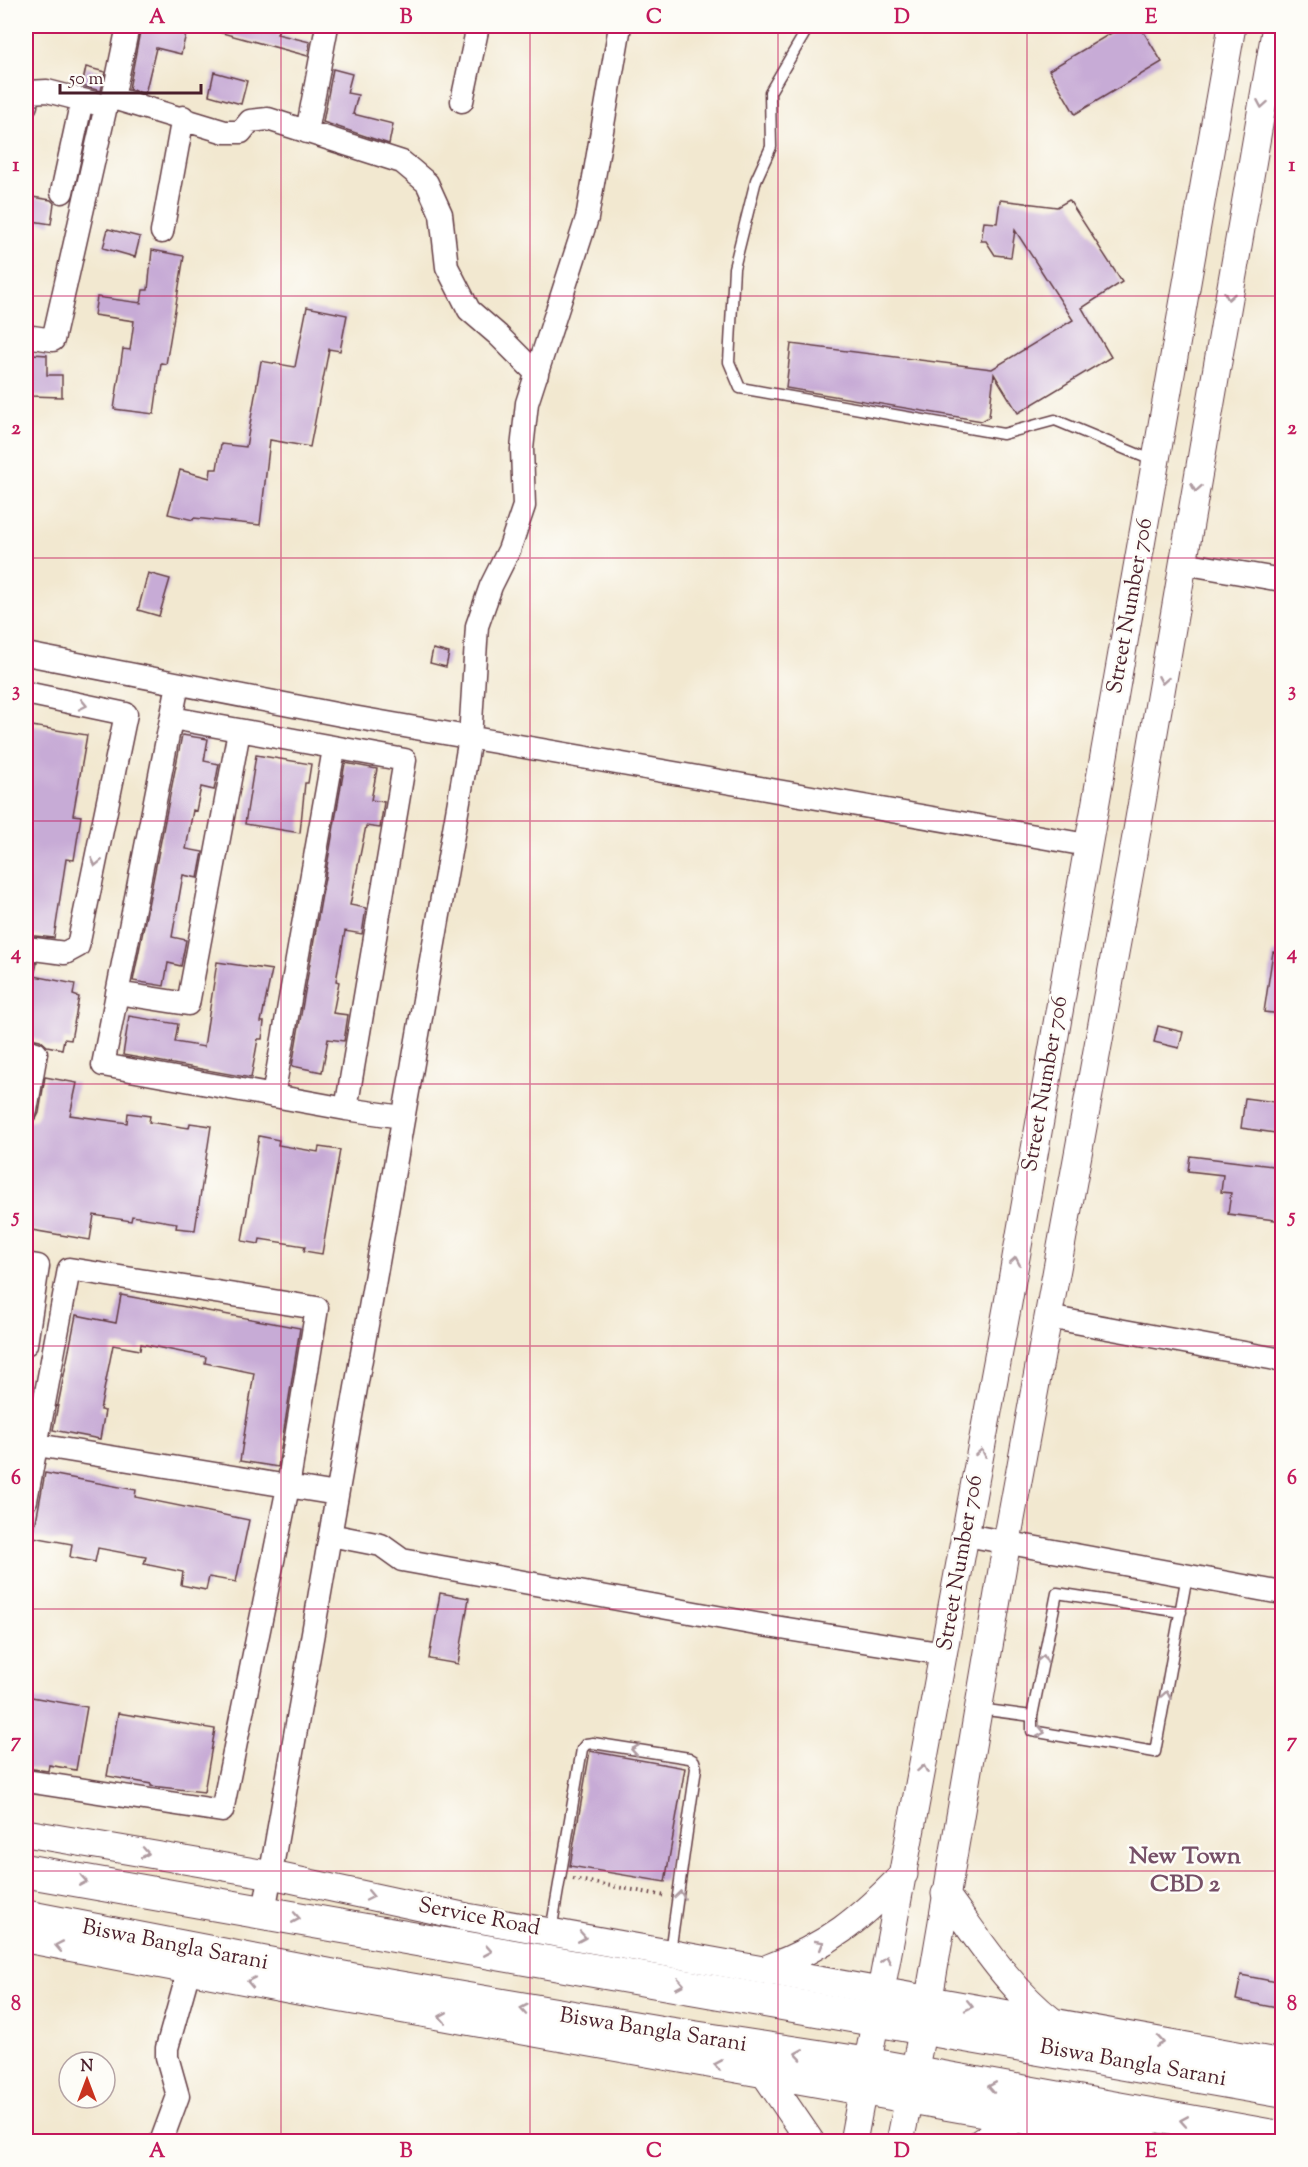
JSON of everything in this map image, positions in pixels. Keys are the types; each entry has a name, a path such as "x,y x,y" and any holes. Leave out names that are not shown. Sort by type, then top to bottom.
{"main road":[{"name":"Biswa Bangla Sarani","path":"26,1871 264,1912 926,2012 1282,2091"},
{"name":"Biswa Bangla Sarani","path":"26,1917 359,1981 664,2033 864,2078 1282,2138"}],"street":[{"path":"26,336 53,340 128,26"},
{"path":"307,132 327,26"},
{"path":"462,101 478,26"},
{"path":"264,1912 470,738 477,626 490,586 509,550 524,506 522,449 527,403 587,218 620,26"},
{"name":"Street Number 706","path":"853,2142 877,2004 945,1654 1087,845 1157,462 1232,26"},
{"path":"900,2142 926,2012 1007,1541 1130,871 1276,26"},
{"path":"26,105 28,92 47,91 82,100 110,102 183,117 225,132 241,132 250,121 268,120 402,162 427,183 441,214 447,267 468,310 498,335 537,374"},
{"path":"62,192 82,100"},
{"path":"162,232 183,117"},
{"path":"1183,563 1282,580"},
{"path":"26,654 470,738 1087,845"},
{"path":"178,684 103,1065 402,1118"},
{"path":"26,693 126,714 78,946 65,953 26,948"},
{"path":"172,718 405,760 346,1109"},
{"path":"117,993 188,1004 239,731"},
{"path":"273,1096 334,749"},
{"path":"26,1050 36,1053 26,1110"},
{"path":"26,1264 38,1266 26,1344"},
{"path":"26,1500 69,1269 317,1308 288,1487 222,1811 26,1781"},
{"path":"1048,1317 1282,1360"},
{"path":"37,1445 337,1494"},
{"path":"330,1535 381,1545 402,1560 745,1622 945,1654"},
{"path":"966,1535 1282,1593"},
{"name":"Service Road","path":"26,1833 272,1875 467,1917 767,1969 795,1959 862,1917 904,1874"},
{"path":"945,1894 1019,1991 1055,2024"},
{"path":"26,1939 764,2073 864,2078"},
{"path":"767,1969 877,2004"},
{"path":"161,2142 178,2096 167,2057 170,2035 189,1970"},
{"path":"926,2012 1055,2024 1282,2063"},
{"path":"764,2073 811,2142"},
{"path":"912,2086 1080,2136 1148,2142"},
{"path":"981,2142 1017,2118"}],"lane":[{"path":"809,26 770,92 771,147 756,180 734,268 729,362 740,388 1003,434 1055,420 1157,462"},
{"path":"1181,1612 1057,1593 1032,1716 1032,1731 1155,1752 1181,1612 1187,1575"},
{"path":"978,1709 1032,1716"},
{"path":"551,1932 582,1749 586,1744 593,1743 689,1758 694,1761 696,1768 670,1952"}],"path":[{"path":"561,1876 679,1898"}],"building":[{"path":"141,26 188,26 181,54 156,48 145,94 129,89"},
{"path":"211,26 280,26 277,34 310,42 308,56 211,30"},
{"path":"1123,26 1140,26 1162,62 1075,114 1049,70"},
{"path":"86,67 105,72 101,91 82,86"},
{"path":"333,69 352,74 347,93 358,95 353,114 393,124 389,144 323,122"},
{"path":"214,72 247,81 241,104 209,95"},
{"path":"26,196 51,200 54,203 51,224 26,220"},
{"path":"1000,200 1057,207 1069,200 1122,282 1082,308 1111,357 1018,413 994,374 989,417 982,421 786,388 791,344 992,369 1073,320 1015,230 1011,257 995,255 986,241 981,241 984,222 997,223"},
{"path":"108,229 140,237 135,257 103,248"},
{"path":"152,250 184,256 166,364 161,363 154,414 114,409 123,349 130,350 134,321 94,315 97,297 141,303 143,290 148,290"},
{"path":"307,307 347,315 340,351 329,349 310,447 270,440 260,525 194,518 193,520 168,514 180,470 210,478 211,469 217,469 221,444 246,447 261,361 295,367"},
{"path":"32,354 47,355 47,375 62,375 62,397 30,396"},
{"path":"148,573 170,579 159,616 138,610"},
{"path":"433,649 449,653 446,667 430,663"},
{"path":"26,725 87,735 73,815 81,816 74,860 66,859 54,938 26,935"},
{"path":"182,735 208,739 204,761 219,764 214,790 201,787 196,811 193,810 186,849 203,852 198,878 183,875 172,937 186,940 181,966 168,963 164,986 133,981"},
{"path":"256,755 311,764 308,783 305,783 300,833 245,824"},
{"path":"345,763 377,769 371,800 384,802 380,828 366,826 350,905 366,908 362,934 345,931 336,981 339,982 333,1013 348,1015 344,1041 328,1039 322,1072 292,1066"},
{"path":"1273,952 1282,953 1282,1014 1264,1012"},
{"path":"26,962 37,963 34,976 75,984 73,995 79,997 71,1040 64,1039 62,1049 47,1046 40,1040 26,1037 28,984 26,984"},
{"path":"217,962 272,970 261,1022 264,1022 262,1039 258,1039 251,1078 123,1055 129,1016 178,1024 175,1042 204,1047"},
{"path":"1158,1026 1183,1032 1179,1048 1154,1042"},
{"path":"45,1077 77,1083 70,1115 127,1123 128,1113 150,1116 149,1122 189,1128 190,1123 211,1126 195,1230 176,1228 177,1223 132,1216 131,1221 94,1215 90,1240 26,1229 26,1129 27,1123 36,1119 39,1113"},
{"path":"1245,1098 1282,1103 1282,1134 1241,1128"},
{"path":"259,1136 279,1140 278,1145 318,1152 319,1147 340,1150 322,1254 304,1251 305,1246 260,1239 259,1244 242,1241"},
{"path":"1190,1156 1282,1167 1282,1221 1228,1214 1231,1193 1221,1192 1223,1175 1188,1171"},
{"path":"121,1295 300,1328 278,1467 240,1461 254,1373 205,1363 206,1357 141,1344 140,1350 113,1345 100,1410 105,1411 100,1439 53,1430 76,1315 116,1323"},
{"path":"45,1473 136,1490 135,1497 249,1520 236,1582 209,1577 206,1590 181,1585 183,1572 144,1564 146,1557 98,1548 95,1562 70,1557 72,1544 33,1537"},
{"path":"440,1593 469,1598 458,1664 429,1659"},
{"path":"26,1696 87,1707 76,1770 49,1765 48,1771 26,1768"},
{"path":"118,1713 215,1729 204,1792 151,1786 151,1784 107,1776"},
{"path":"590,1751 685,1768 665,1882 570,1866"},
{"path":"1241,1975 1282,1983 1282,2009 1236,2000"}],"district":[{"name":"New Town CBD 2","path":"1185,1871"}]}
